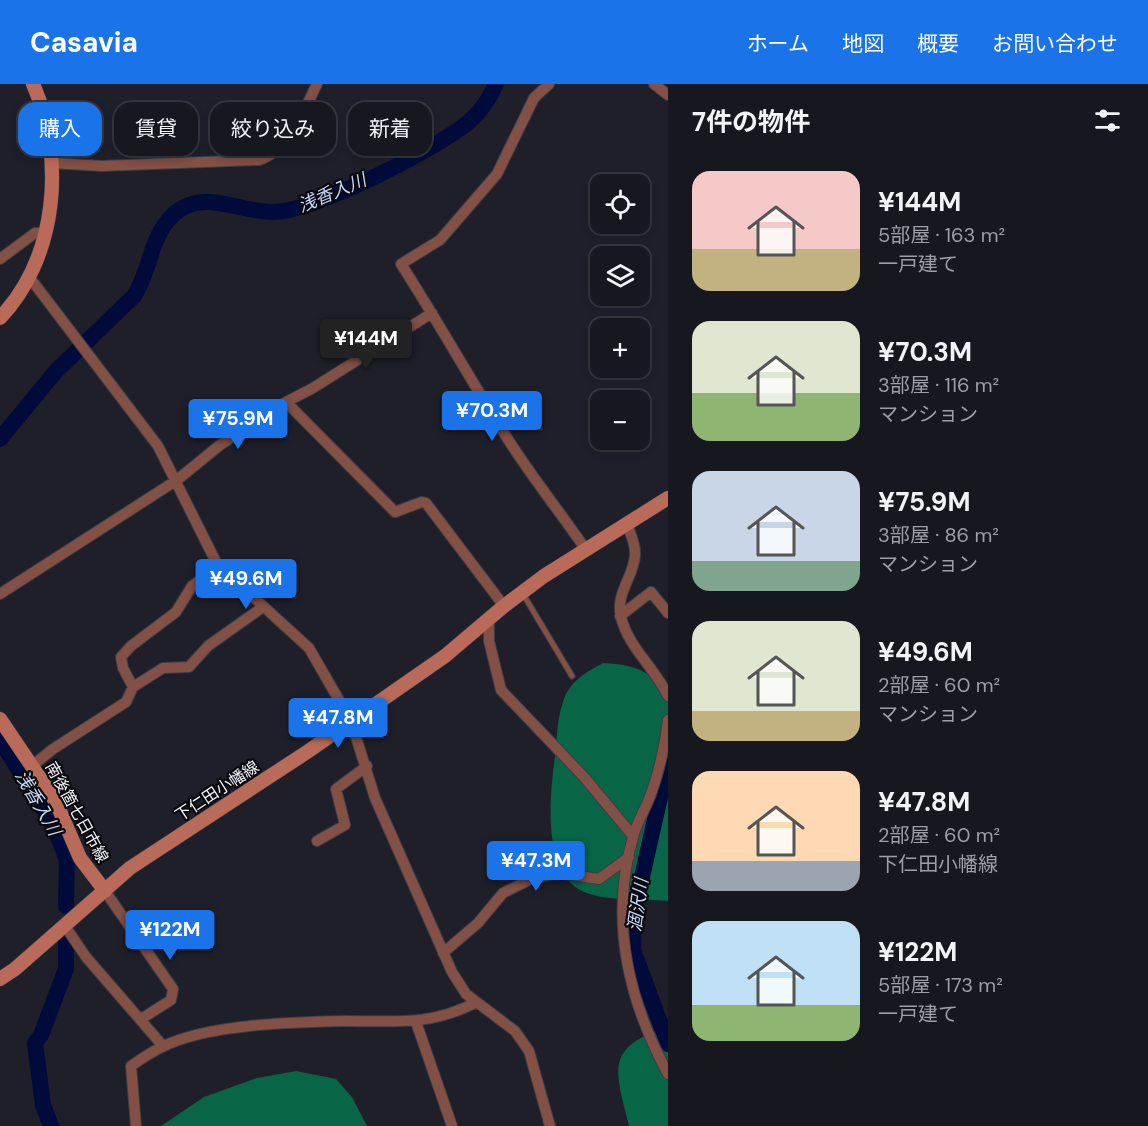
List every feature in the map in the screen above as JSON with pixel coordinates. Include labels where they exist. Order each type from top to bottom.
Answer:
[{"type":"main road","points":[[0,318],[15,303],[30,278],[38,262],[46,233],[51,163],[44,113],[33,84]]},
{"type":"main road","name":"下仁田小幡線","points":[[0,979],[15,969],[130,868],[445,656],[522,593],[586,550],[665,502]]},
{"type":"main road","name":"南後箇七日市線","points":[[0,719],[62,813],[80,858],[105,891]]},
{"type":"street","points":[[51,163],[102,166],[259,160],[272,156],[282,147],[317,84]]},
{"type":"street","points":[[549,84],[534,98],[497,174],[440,240],[401,264],[520,459],[586,550]]},
{"type":"street","points":[[654,84],[668,95]]},
{"type":"street","points":[[0,259],[35,233],[46,233]]},
{"type":"street","points":[[30,278],[158,446],[219,566],[309,648],[351,721],[388,832],[452,972],[475,1003],[515,1031],[530,1051],[550,1126]]},
{"type":"street","points":[[0,594],[177,480],[220,445],[286,402],[313,388],[432,313]]},
{"type":"street","points":[[286,402],[395,512],[422,502],[426,503],[504,606]]},
{"type":"street","points":[[627,524],[635,554],[632,570],[621,591],[620,616],[629,638],[660,678],[668,694]]},
{"type":"street","points":[[133,687],[123,668],[121,657],[131,646],[171,617],[192,586],[219,566]]},
{"type":"street","points":[[620,616],[651,592],[668,613]]},
{"type":"street","points":[[32,766],[53,749],[126,702],[133,687],[163,668],[189,667],[208,646],[264,607]]},
{"type":"street","points":[[489,619],[489,641],[501,690],[584,777],[633,836]]},
{"type":"street","points":[[668,720],[652,792],[633,836],[623,894],[621,931],[639,1014],[668,1074]]},
{"type":"street","points":[[317,841],[345,825],[336,789],[367,766]]},
{"type":"street","points":[[443,953],[478,923],[503,893],[531,879],[558,873],[599,879],[629,857]]},
{"type":"street","points":[[105,891],[173,989],[171,1000],[141,1019]]},
{"type":"street","points":[[65,926],[86,957],[163,1046]]},
{"type":"street","points":[[136,1126],[131,1066],[163,1046],[198,1036],[279,1023],[416,1022],[452,1015],[475,1003]]},
{"type":"street","points":[[416,1022],[452,1126]]},
{"type":"lane","points":[[522,593],[572,676]]},
{"type":"green space","points":[[603,663],[638,669],[668,689],[668,901],[619,899],[583,891],[574,886],[564,874],[552,841],[552,782],[560,711],[567,692],[575,682],[585,673]]},
{"type":"green space","points":[[668,1026],[668,1126],[629,1126],[620,1089],[619,1063],[624,1052],[633,1043]]},
{"type":"green space","points":[[296,1071],[336,1079],[352,1097],[367,1126],[161,1126],[204,1097],[257,1078]]},
{"type":"waterway","name":"浅香入川","points":[[0,439],[56,371],[134,296],[140,286],[159,234],[173,215],[185,207],[209,202],[274,212],[293,209],[346,190],[408,160],[458,130],[480,110],[496,84]]},
{"type":"waterway","name":"浅香入川","points":[[0,740],[53,824],[67,860],[66,906]]},
{"type":"waterway","name":"涸沢川","points":[[668,762],[634,912],[633,950],[668,1044]]},
{"type":"waterway","name":"浅香入川","points":[[51,1126],[43,1105],[35,1043],[41,1035],[66,969],[66,941]]}]
